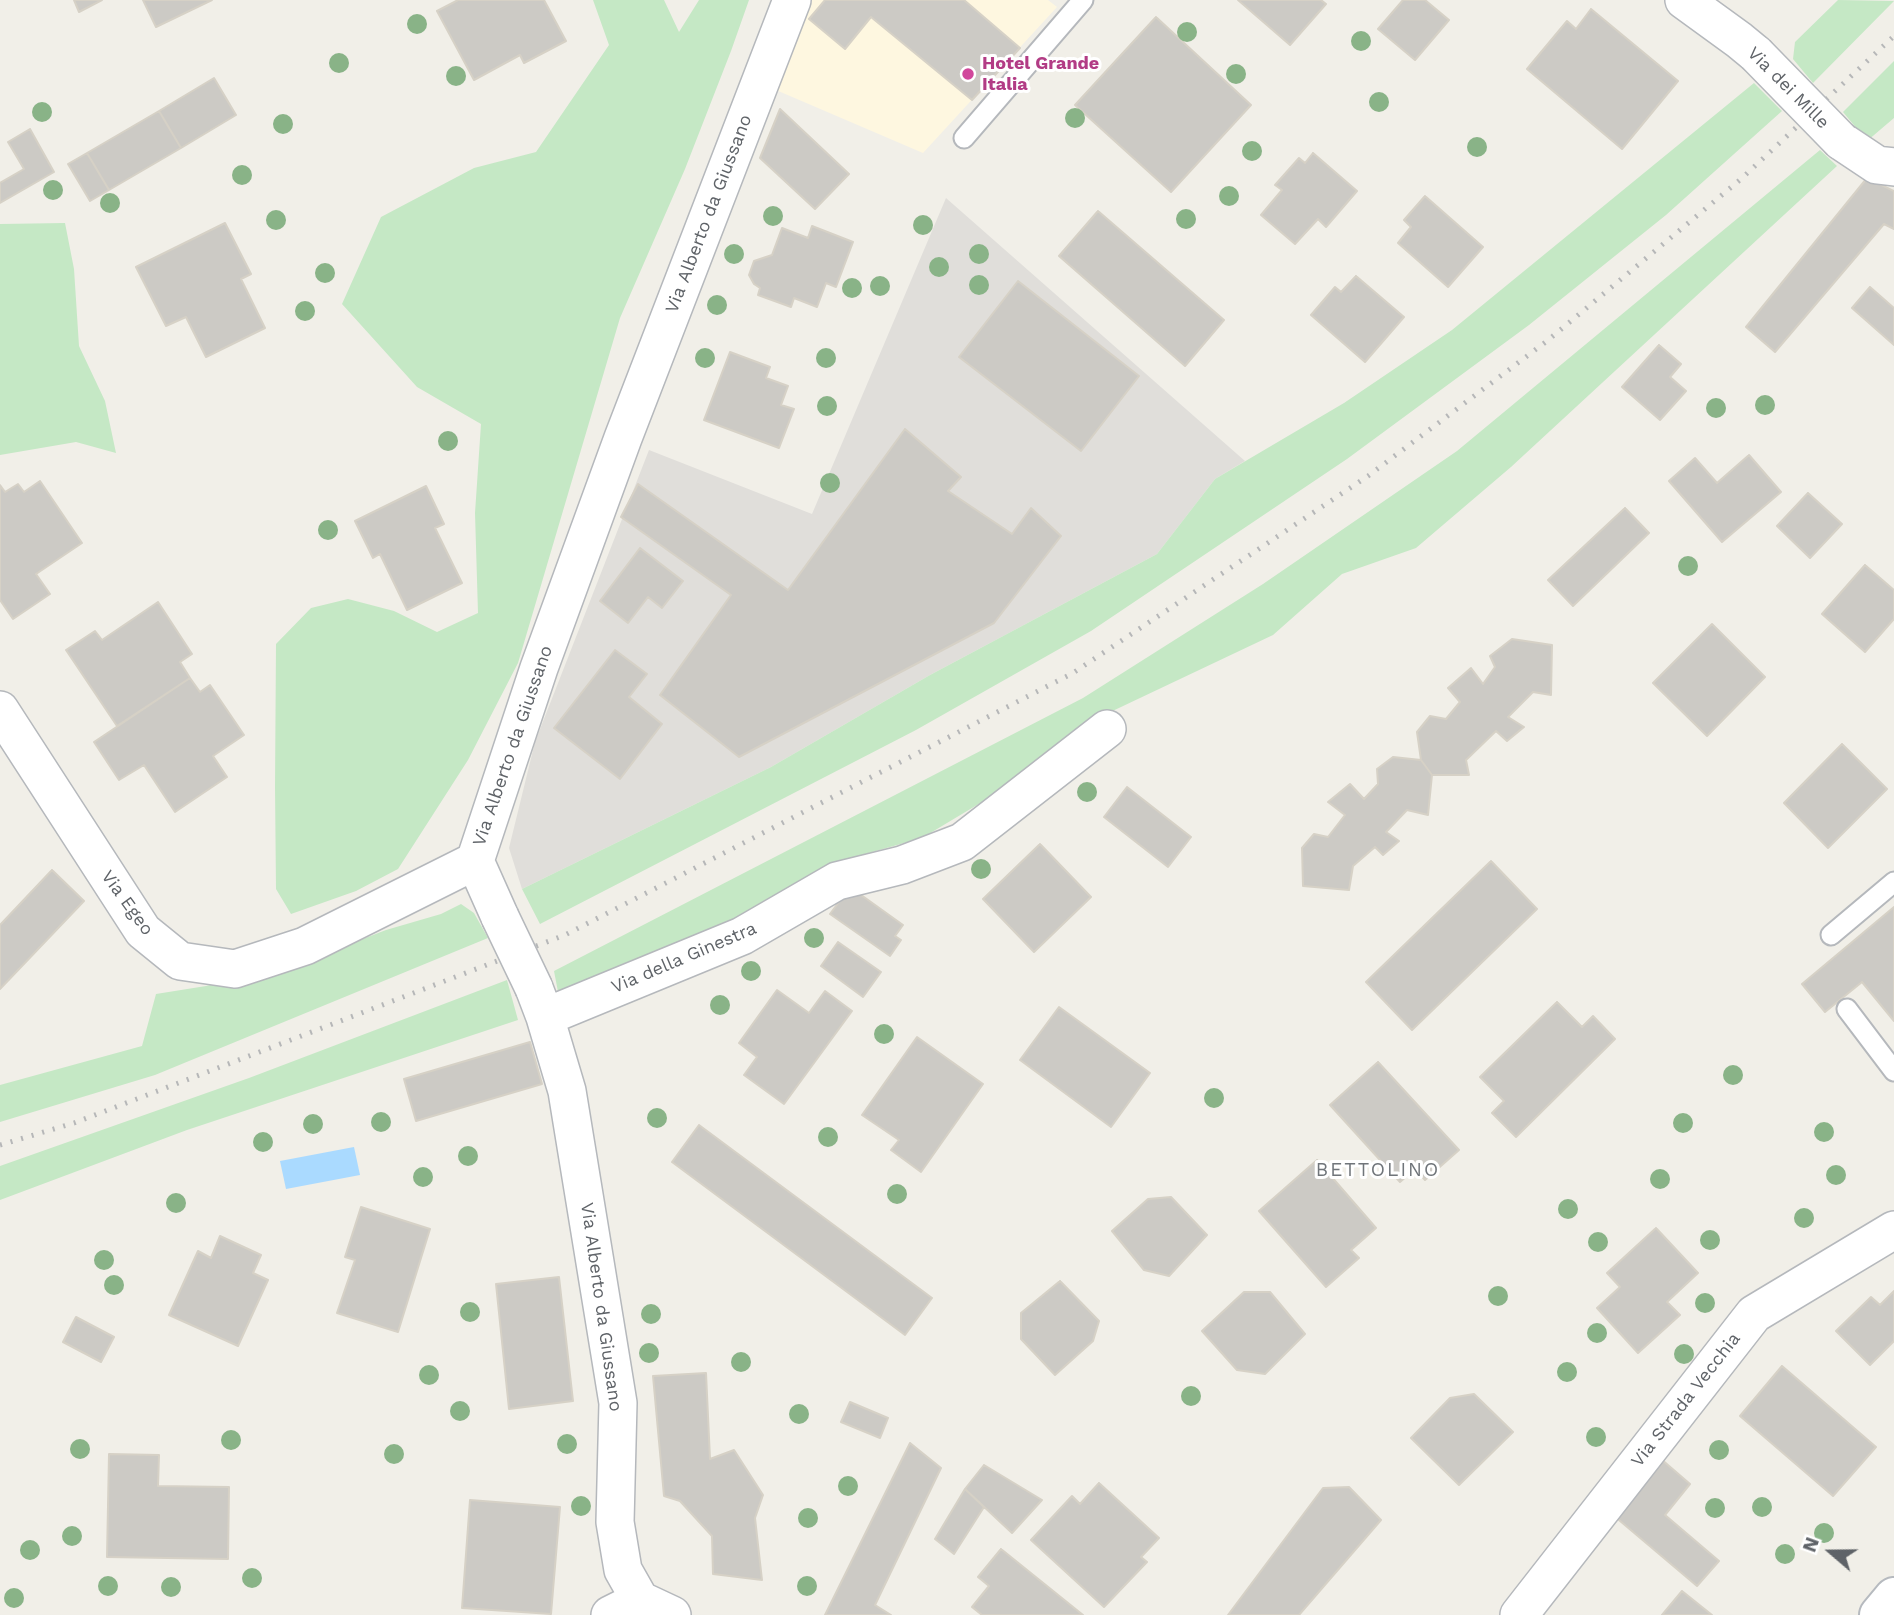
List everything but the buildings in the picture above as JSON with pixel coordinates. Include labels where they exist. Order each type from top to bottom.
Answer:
[{"type":"street","name":"Via Alberto da Giussano","points":[[640,1610],[623,1570],[615,1522],[618,1403],[567,1091],[540,1002],[475,861],[539,668],[618,451],[792,0]]},
{"type":"street","name":"Via dei Mille","points":[[1684,0],[1756,54],[1841,141],[1877,165],[1894,167]]},
{"type":"street","name":"Via Egeo","points":[[0,710],[143,931],[180,961],[235,969],[305,946],[475,861]]},
{"type":"street","name":"Via della Ginestra","points":[[540,1002],[742,936],[837,881],[902,865],[962,842],[1107,729]]},
{"type":"street","name":"Via Strada Vecchia","points":[[1519,1615],[1754,1314],[1894,1230]]},
{"type":"street","points":[[1879,1615],[1894,1597]]},
{"type":"lane","points":[[964,138],[1083,0]]},
{"type":"lane","points":[[1831,935],[1894,882]]},
{"type":"lane","points":[[1847,1009],[1894,1071]]},
{"type":"shaded area","points":[[808,0],[1048,0],[1057,7],[923,153],[776,90]]},
{"type":"shaded area","points":[[946,198],[1245,461],[1215,479],[1157,554],[930,675],[771,767],[522,889],[509,848],[535,742],[649,450],[812,514]]},
{"type":"green space","points":[[593,0],[664,0],[679,32],[699,0],[749,0],[685,169],[620,318],[518,663],[468,760],[398,869],[356,891],[291,914],[276,889],[276,644],[311,608],[348,599],[394,611],[437,632],[478,613],[475,513],[481,424],[417,387],[342,304],[381,217],[474,168],[536,152],[609,45]]},
{"type":"green space","points":[[1838,0],[1894,1],[1813,83],[1793,59],[1795,42]]},
{"type":"green space","points":[[1894,61],[1894,118],[1867,141],[1843,112]]},
{"type":"green space","points":[[1754,83],[1782,111],[1666,215],[1529,325],[1347,459],[1091,631],[916,730],[540,924],[522,889],[771,767],[930,675],[1157,554],[1215,479],[1344,403],[1452,330]]},
{"type":"green space","points":[[1820,150],[1837,166],[1511,467],[1416,548],[1342,574],[1273,635],[1102,716],[1012,784],[922,838],[833,863],[738,923],[559,997],[554,971],[1083,698],[1263,584],[1457,451]]},
{"type":"green space","points":[[65,223],[74,269],[79,346],[105,401],[116,453],[76,442],[0,455],[0,224]]},
{"type":"green space","points":[[461,904],[474,913],[488,938],[155,1075],[0,1122],[0,1085],[142,1046],[156,994],[206,986],[293,966],[386,930],[441,914]]},
{"type":"green space","points":[[507,980],[518,1020],[187,1130],[0,1200],[0,1166],[249,1078]]},
{"type":"water","points":[[354,1147],[360,1175],[286,1189],[280,1161]]},
{"type":"railway","points":[[0,1145],[74,1123],[565,935],[1073,673],[1368,476],[1547,341],[1741,179],[1894,36]]},
{"type":"place","name":"Hotel Grande Italia","points":[[968,74]]},
{"type":"district","name":"BETTOLINO","points":[[1378,1170]]}]
